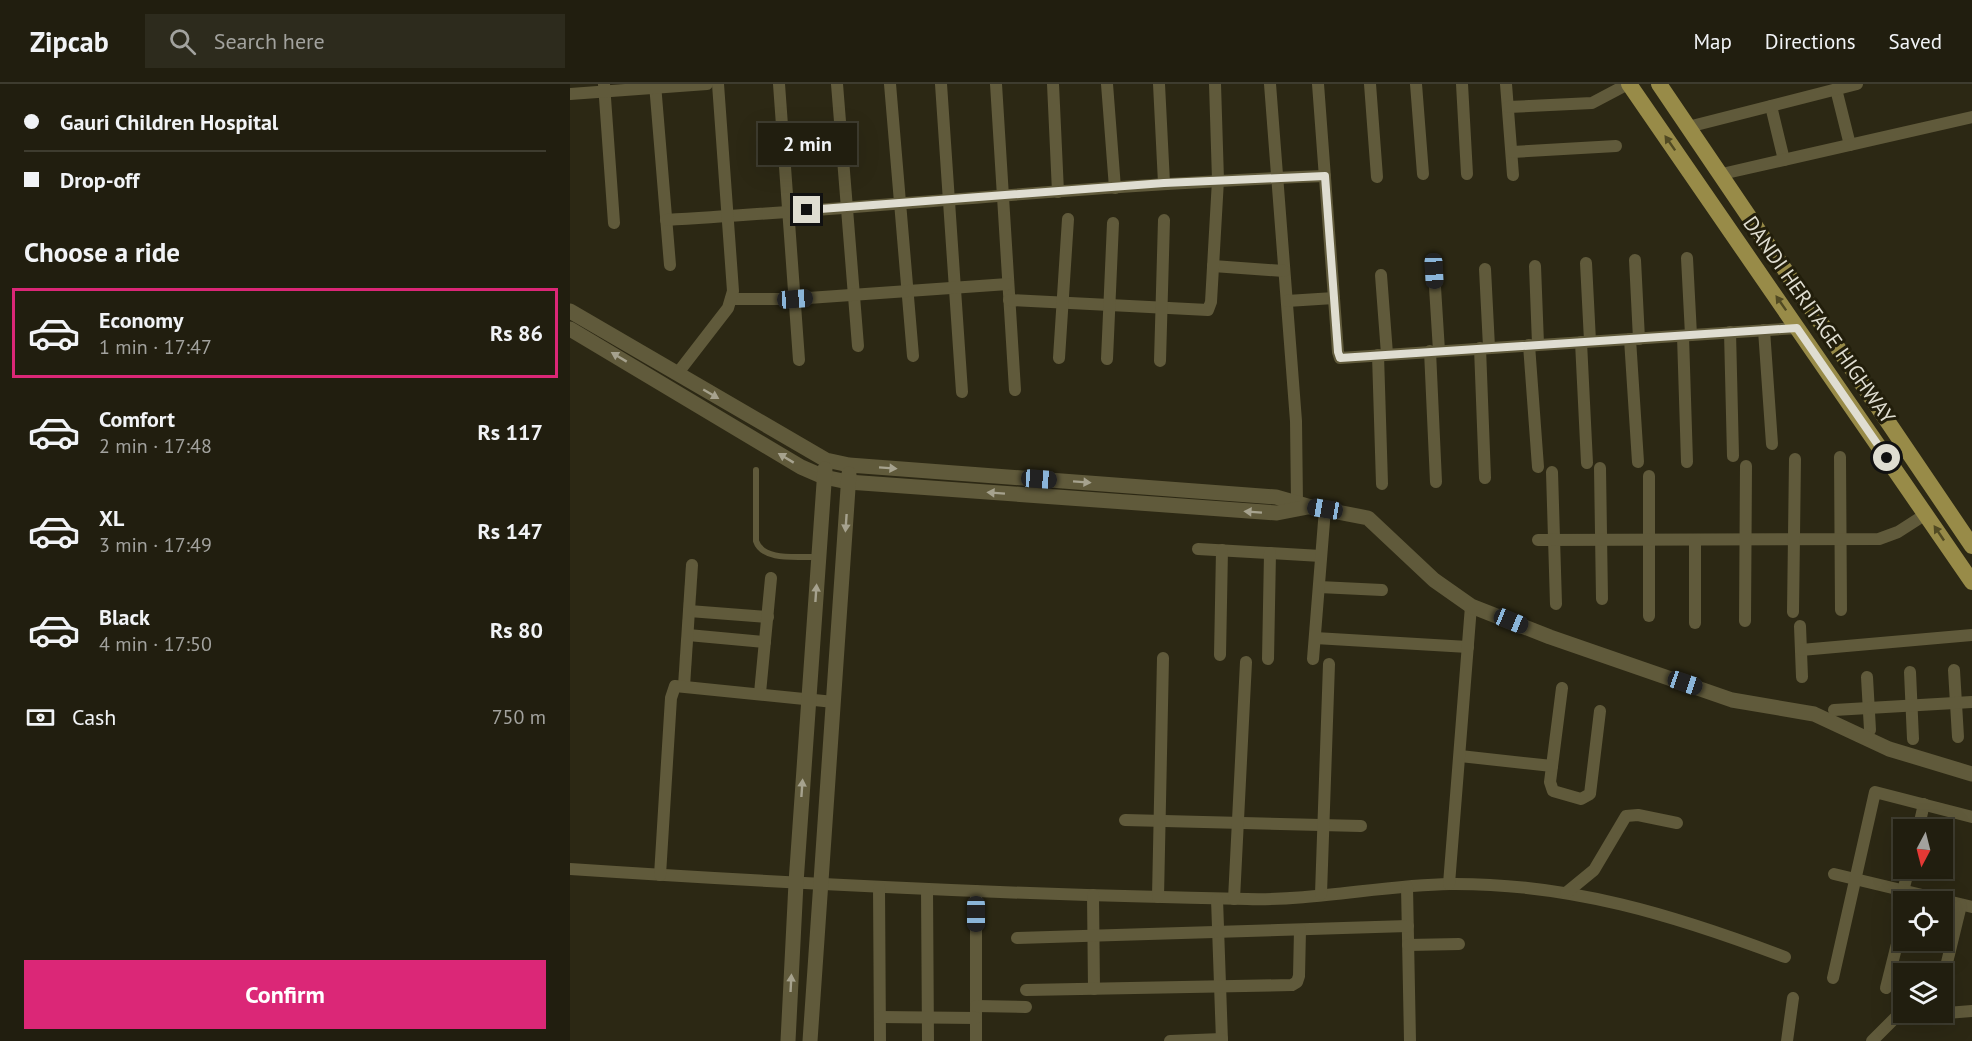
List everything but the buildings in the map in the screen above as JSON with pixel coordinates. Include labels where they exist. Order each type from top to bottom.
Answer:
[{"type":"main road","name":"DANDI HERITAGE HIGHWAY","points":[[1628,84],[1972,582]]},
{"type":"main road","name":"DANDI HERITAGE HIGHWAY","points":[[1659,84],[1972,546]]},
{"type":"street","points":[[570,94],[604,88],[707,84]]},
{"type":"street","points":[[677,374],[731,299],[718,84]]},
{"type":"street","points":[[779,84],[799,360]]},
{"type":"street","points":[[837,84],[858,346]]},
{"type":"street","points":[[890,84],[912,356]]},
{"type":"street","points":[[941,84],[962,392]]},
{"type":"street","points":[[996,84],[1015,390]]},
{"type":"street","points":[[1053,84],[1058,192]]},
{"type":"street","points":[[1107,84],[1116,188]]},
{"type":"street","points":[[1159,84],[1164,183]]},
{"type":"street","points":[[1009,300],[1208,310],[1211,302],[1218,180],[1215,84]]},
{"type":"street","points":[[1270,84],[1298,443],[1317,507],[1321,556],[1313,659]]},
{"type":"street","points":[[1318,84],[1338,356],[1344,358],[1797,328]]},
{"type":"street","points":[[1370,84],[1377,177]]},
{"type":"street","points":[[1416,84],[1423,174]]},
{"type":"street","points":[[1462,84],[1467,174]]},
{"type":"street","points":[[1506,84],[1513,175]]},
{"type":"street","points":[[1508,107],[1592,103],[1628,84]]},
{"type":"street","points":[[1688,127],[1857,84]]},
{"type":"street","points":[[655,86],[670,265]]},
{"type":"street","points":[[604,88],[614,223]]},
{"type":"street","points":[[1836,89],[1850,145]]},
{"type":"street","points":[[1771,106],[1784,160]]},
{"type":"street","points":[[1722,174],[1972,117]]},
{"type":"street","points":[[1512,152],[1616,146]]},
{"type":"street","points":[[666,220],[898,203],[1003,198],[1164,183],[1325,176]]},
{"type":"street","points":[[1059,358],[1068,219]]},
{"type":"street","points":[[1160,361],[1164,220]]},
{"type":"street","points":[[1107,359],[1113,223]]},
{"type":"street","points":[[1687,258],[1687,462]]},
{"type":"street","points":[[1635,260],[1634,339],[1638,462]]},
{"type":"street","points":[[1586,263],[1587,463]]},
{"type":"street","points":[[1213,266],[1284,271]]},
{"type":"street","points":[[1535,266],[1534,345],[1538,467]]},
{"type":"street","points":[[1485,269],[1485,478]]},
{"type":"street","points":[[1434,271],[1436,483]]},
{"type":"street","points":[[1381,275],[1382,484]]},
{"type":"street","points":[[731,299],[795,299],[1008,284]]},
{"type":"street","points":[[1287,301],[1334,298]]},
{"type":"street","points":[[570,311],[826,460],[849,465],[1276,497],[1361,515],[1376,522],[1471,614],[1550,637],[1732,700],[1814,714],[1889,748],[1972,774]]},
{"type":"street","points":[[570,328],[801,467],[824,477],[848,482],[1277,513],[1317,507]]},
{"type":"street","points":[[1764,330],[1772,444]]},
{"type":"street","points":[[1730,332],[1733,456]]},
{"type":"street","points":[[1840,457],[1841,610]]},
{"type":"street","points":[[1793,612],[1795,459]]},
{"type":"street","points":[[788,1041],[808,698],[826,460]]},
{"type":"street","points":[[810,1041],[849,465]]},
{"type":"street","points":[[1745,621],[1746,466]]},
{"type":"street","points":[[1600,468],[1602,599]]},
{"type":"street","points":[[1552,472],[1556,604]]},
{"type":"street","points":[[1649,476],[1649,616]]},
{"type":"street","points":[[1538,540],[1887,538],[1926,514]]},
{"type":"street","points":[[1695,540],[1695,623]]},
{"type":"street","points":[[1198,549],[1321,556]]},
{"type":"street","points":[[1220,655],[1222,550]]},
{"type":"street","points":[[1268,659],[1270,553]]},
{"type":"street","points":[[684,686],[693,565]]},
{"type":"street","points":[[760,693],[771,578]]},
{"type":"street","points":[[1319,587],[1382,590]]},
{"type":"street","points":[[689,611],[768,616]]},
{"type":"street","points":[[1449,884],[1471,614]]},
{"type":"street","points":[[1800,626],[1802,676]]},
{"type":"street","points":[[688,635],[765,642]]},
{"type":"street","points":[[1801,650],[1972,635]]},
{"type":"street","points":[[1315,638],[1468,645]]},
{"type":"street","points":[[1158,897],[1163,658]]},
{"type":"street","points":[[1234,899],[1246,662]]},
{"type":"street","points":[[1321,894],[1329,664]]},
{"type":"street","points":[[1954,670],[1958,736]]},
{"type":"street","points":[[1910,672],[1913,739]]},
{"type":"street","points":[[1867,677],[1870,730]]},
{"type":"street","points":[[660,875],[671,698],[675,686],[834,702]]},
{"type":"street","points":[[1562,688],[1552,766],[1553,791],[1581,799],[1588,796],[1600,711]]},
{"type":"street","points":[[1834,710],[1911,708],[1972,702]]},
{"type":"street","points":[[1460,756],[1552,766]]},
{"type":"street","points":[[1833,978],[1875,792],[1972,817]]},
{"type":"street","points":[[1921,819],[1924,804]]},
{"type":"street","points":[[1566,893],[1594,870],[1626,816],[1638,815],[1677,823]]},
{"type":"street","points":[[1125,820],[1361,826]]},
{"type":"street","points":[[570,869],[821,885],[1234,899],[1449,884],[1546,889],[1652,910],[1785,957]]},
{"type":"street","points":[[1834,874],[1894,891]]},
{"type":"street","points":[[879,887],[880,1041]]},
{"type":"street","points":[[1407,887],[1410,1041]]},
{"type":"street","points":[[927,889],[928,1041]]},
{"type":"street","points":[[976,891],[976,1041]]},
{"type":"street","points":[[1093,895],[1094,989]]},
{"type":"street","points":[[1170,1041],[1222,1040],[1216,898]]},
{"type":"street","points":[[1948,963],[1966,906]]},
{"type":"street","points":[[1017,938],[1408,926]]},
{"type":"street","points":[[1026,990],[1298,982],[1300,930]]},
{"type":"street","points":[[1408,945],[1459,944]]},
{"type":"street","points":[[1886,988],[1895,951]]},
{"type":"street","points":[[1787,1041],[1793,998]]},
{"type":"street","points":[[880,1017],[928,1018],[1026,1007]]},
{"type":"street","points":[[1872,1041],[1896,1017],[1972,1011]]},
{"type":"lane","points":[[756,470],[756,541],[758,548],[768,554],[818,557]]},
{"type":"route","points":[[807,210],[985,199],[1164,183],[1325,176],[1338,356],[1340,358],[1797,328],[1887,458]]}]
